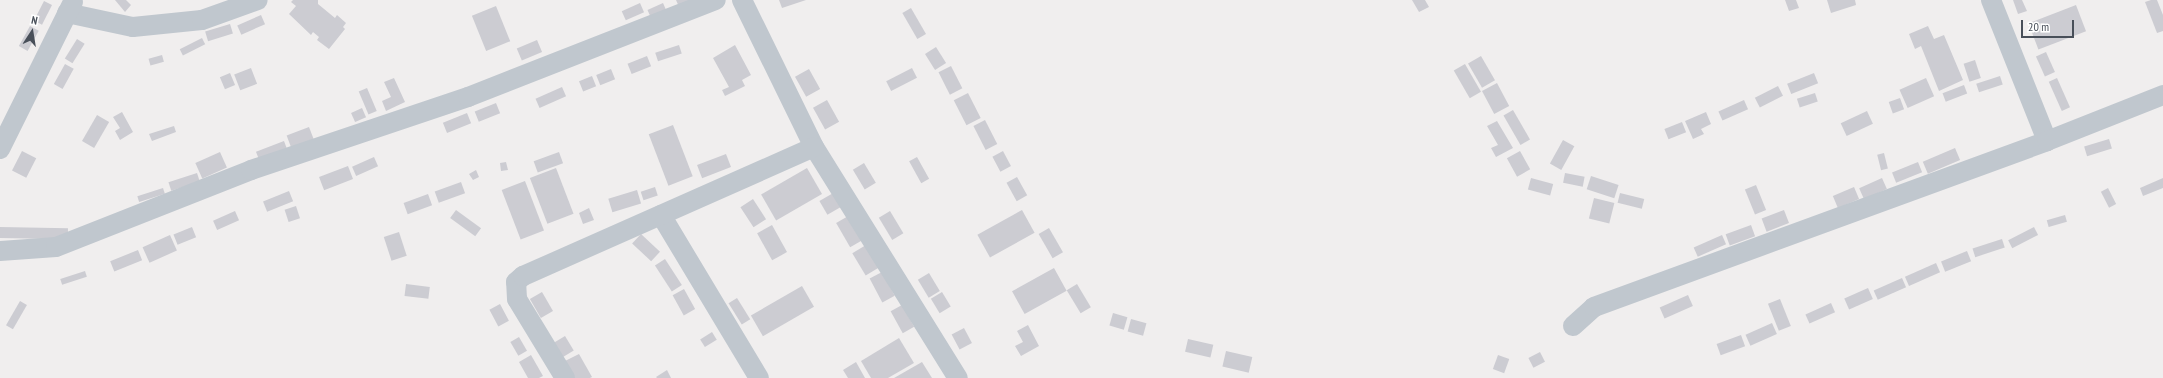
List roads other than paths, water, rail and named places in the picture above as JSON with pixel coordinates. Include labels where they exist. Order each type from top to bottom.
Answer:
[{"type":"street","points":[[0,149],[70,6],[133,27],[202,20],[258,0]]},
{"type":"street","points":[[0,251],[56,247],[251,170],[468,96],[716,0]]},
{"type":"street","points":[[742,0],[814,147],[958,378]]},
{"type":"street","points":[[1991,0],[2047,141]]},
{"type":"street","points":[[1573,326],[1594,307],[2047,141],[2163,95]]},
{"type":"street","points":[[564,378],[517,299],[516,282],[523,276],[814,147]]},
{"type":"street","points":[[661,215],[759,378]]}]
